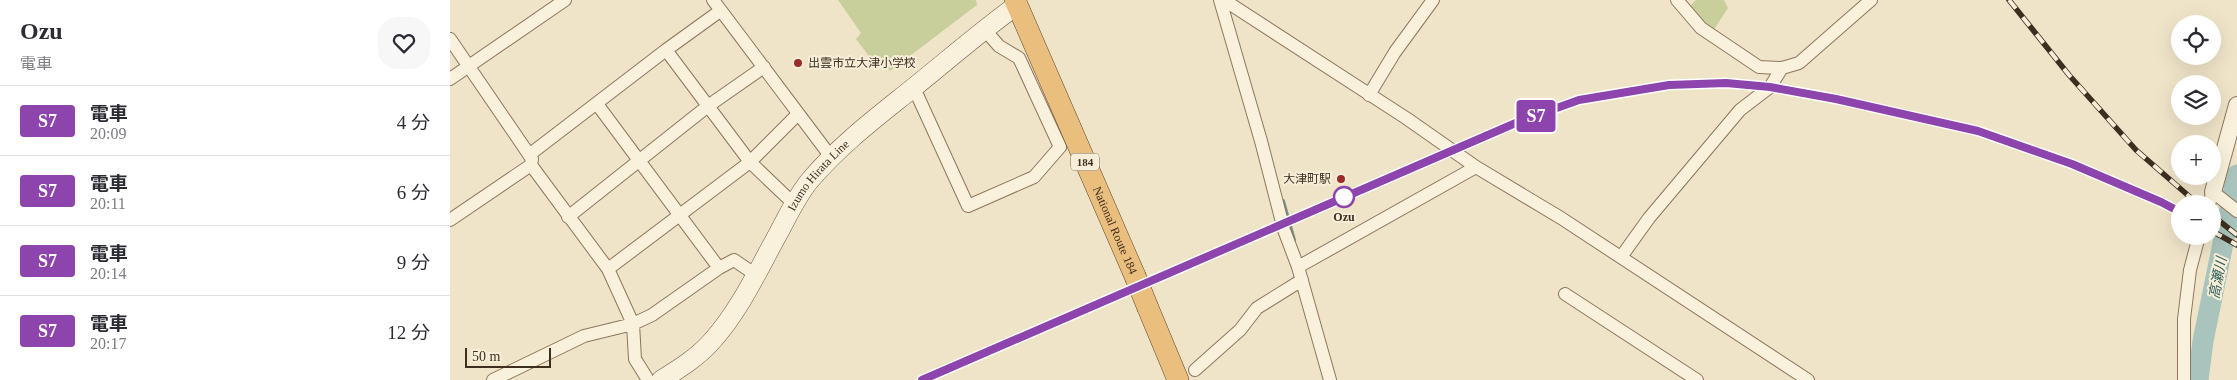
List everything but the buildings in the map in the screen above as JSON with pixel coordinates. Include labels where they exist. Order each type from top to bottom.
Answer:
[{"type":"highway","name":"National Route 184","points":[[1018,2],[1148,308],[1187,375]]},
{"type":"main road","name":"Izumo Hirata Line","points":[[661,380],[694,358],[712,341],[728,320],[756,275],[794,204],[810,181],[831,158],[862,128],[914,88],[1018,2]]},
{"type":"street","points":[[450,79],[565,0]]},
{"type":"street","points":[[1220,0],[1261,141],[1284,230],[1302,280],[1330,380]]},
{"type":"street","points":[[1224,0],[1476,167],[1621,257],[1808,380]]},
{"type":"street","points":[[1369,95],[1395,52],[1433,0]]},
{"type":"street","points":[[1676,0],[1701,28],[1759,67],[1782,68],[1799,63],[1871,0]]},
{"type":"street","points":[[450,220],[530,160],[666,50],[717,5],[831,158]]},
{"type":"street","points":[[914,88],[968,206],[1034,177],[1060,147],[1019,58],[999,46],[984,29]]},
{"type":"street","points":[[450,39],[568,217],[608,269],[633,324],[635,359],[648,380]]},
{"type":"street","points":[[666,50],[750,162],[794,204]]},
{"type":"street","points":[[568,217],[708,106],[764,67]]},
{"type":"street","points":[[1621,257],[1649,218],[1740,110],[1770,87],[1782,68]]},
{"type":"street","points":[[597,104],[678,216],[719,268]]},
{"type":"street","points":[[2212,195],[2237,105]]},
{"type":"street","points":[[608,269],[750,162],[798,114]]},
{"type":"street","points":[[1298,267],[1476,167]]},
{"type":"street","points":[[2221,203],[2237,211]]},
{"type":"street","points":[[2184,380],[2184,319],[2190,270],[2197,245]]},
{"type":"street","points":[[494,380],[584,336],[633,324],[652,315],[719,268],[734,260],[756,275]]},
{"type":"street","points":[[1187,375],[1240,330],[1257,308],[1302,280]]},
{"type":"street","points":[[1564,294],[1698,380]]},
{"type":"green space","points":[[838,0],[976,0],[977,5],[890,71],[881,58],[875,64],[856,39],[861,33]]},
{"type":"green space","points":[[1696,0],[1724,0],[1728,8],[1713,31],[1689,7]]},
{"type":"waterway","name":"高瀬川","points":[[2198,380],[2203,341],[2237,175]]},
{"type":"waterway","points":[[1283,201],[1294,240]]},
{"type":"railway","points":[[2009,0],[2069,75],[2136,150],[2188,195]]},
{"type":"railway","points":[[922,380],[1518,122],[1579,100],[1669,85],[1726,83],[1770,87],[1836,99],[1978,131],[2072,164],[2171,207]]},
{"type":"railway","points":[[2221,222],[2237,235]]},
{"type":"railway","points":[[2221,236],[2237,245]]},
{"type":"train","name":"S7","points":[[922,380],[1518,122],[1579,100],[1669,85],[1726,83],[1770,87],[1836,99],[1978,131],[2072,164],[2171,207]]},
{"type":"place","name":"出雲市立大津小学校","points":[[798,63]]},
{"type":"place","name":"大津町駅","points":[[1341,179]]},
{"type":"place","name":"Ozu","points":[[1344,197]]}]
